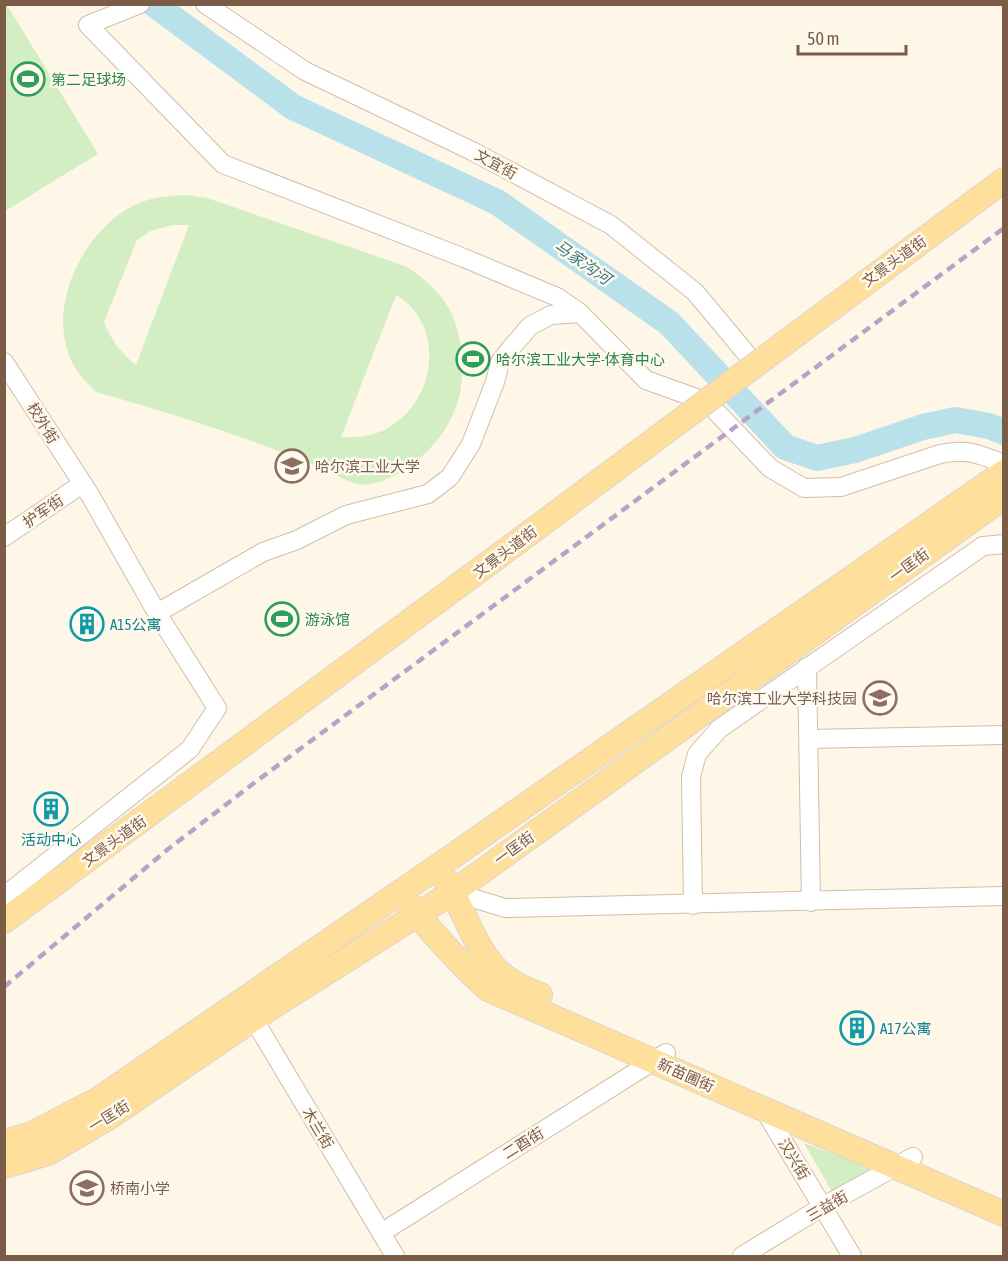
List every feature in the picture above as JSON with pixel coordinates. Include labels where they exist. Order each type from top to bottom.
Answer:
[{"type":"main road","name":"文景头道街","points":[[4,921],[1004,180]]},
{"type":"main road","name":"一匡街","points":[[4,1166],[48,1152],[111,1116],[400,893],[1004,472]]},
{"type":"main road","name":"一匡街","points":[[4,1142],[32,1134],[99,1099],[248,1009],[417,915],[453,892],[1004,497]]},
{"type":"main road","name":"新苗圃街","points":[[437,867],[453,892],[483,951],[498,971],[513,983],[660,1057]]},
{"type":"main road","name":"新苗圃街","points":[[400,893],[457,961],[488,989],[660,1057],[905,1162],[1004,1198]]},
{"type":"main road","name":"新苗圃街","points":[[905,1162],[1004,1214]]},
{"type":"street","points":[[140,4],[93,23],[223,164],[464,258],[557,297],[580,313],[646,380],[707,402],[770,468],[804,488],[841,487],[954,451],[980,454],[1004,464]]},
{"type":"street","name":"文宜街","points":[[205,4],[305,71],[472,151],[611,225],[695,292],[755,364]]},
{"type":"street","points":[[157,613],[263,552],[297,540],[346,515],[428,494],[450,477],[471,444],[495,382],[500,362],[510,348],[530,327],[551,315],[580,313]]},
{"type":"street","name":"校外街","points":[[4,362],[90,495],[157,613],[217,708],[190,749],[4,896]]},
{"type":"street","name":"护军街","points":[[4,537],[82,484]]},
{"type":"street","points":[[693,905],[691,777],[698,754],[719,729],[983,546],[1004,544]]},
{"type":"street","points":[[807,667],[811,902]]},
{"type":"street","points":[[809,739],[1004,735]]},
{"type":"street","points":[[453,892],[505,908],[1004,896]]},
{"type":"street","name":"木兰街","points":[[248,1009],[395,1257]]},
{"type":"street","name":"二酉街","points":[[381,1233],[660,1057]]},
{"type":"street","name":"汉兴街","points":[[759,1101],[852,1257]]},
{"type":"street","name":"三益街","points":[[742,1257],[822,1207],[905,1162]]},
{"type":"green space","name":"第二足球场","points":[[4,5],[7,5],[98,154],[5,211]]},
{"type":"green space","points":[[186,195],[207,198],[405,266],[420,276],[442,298],[450,310],[459,337],[461,387],[458,402],[445,429],[436,442],[414,463],[392,477],[375,483],[358,484],[227,432],[96,392],[88,384],[71,360],[64,334],[64,312],[68,290],[76,268],[102,230],[119,215],[143,202],[161,197]],"holes":[[[172,225],[189,225],[136,365],[117,346],[104,322],[137,240],[150,231]],[[396,295],[412,308],[423,325],[428,344],[429,364],[425,383],[416,401],[403,417],[386,429],[364,436],[341,437]]]},
{"type":"green space","points":[[804,1143],[878,1171],[834,1195]]},
{"type":"waterway","name":"马家沟河","points":[[154,4],[293,107],[497,202],[669,323],[785,447],[817,458],[855,450],[923,427],[955,420],[989,426],[1004,432]]},
{"type":"railway","points":[[4,987],[167,850],[254,783],[1004,228]]},
{"type":"place","name":"第二足球场","points":[[28,79]]},
{"type":"place","name":"哈尔滨工业大学-体育中心","points":[[473,359]]},
{"type":"place","name":"哈尔滨工业大学","points":[[292,466]]},
{"type":"place","name":"游泳馆","points":[[282,619]]},
{"type":"place","name":"A15公寓","points":[[87,624]]},
{"type":"place","name":"哈尔滨工业大学科技园","points":[[880,698]]},
{"type":"place","name":"活动中心","points":[[51,809]]},
{"type":"place","name":"A17公寓","points":[[857,1028]]},
{"type":"place","name":"桥南小学","points":[[87,1188]]}]
